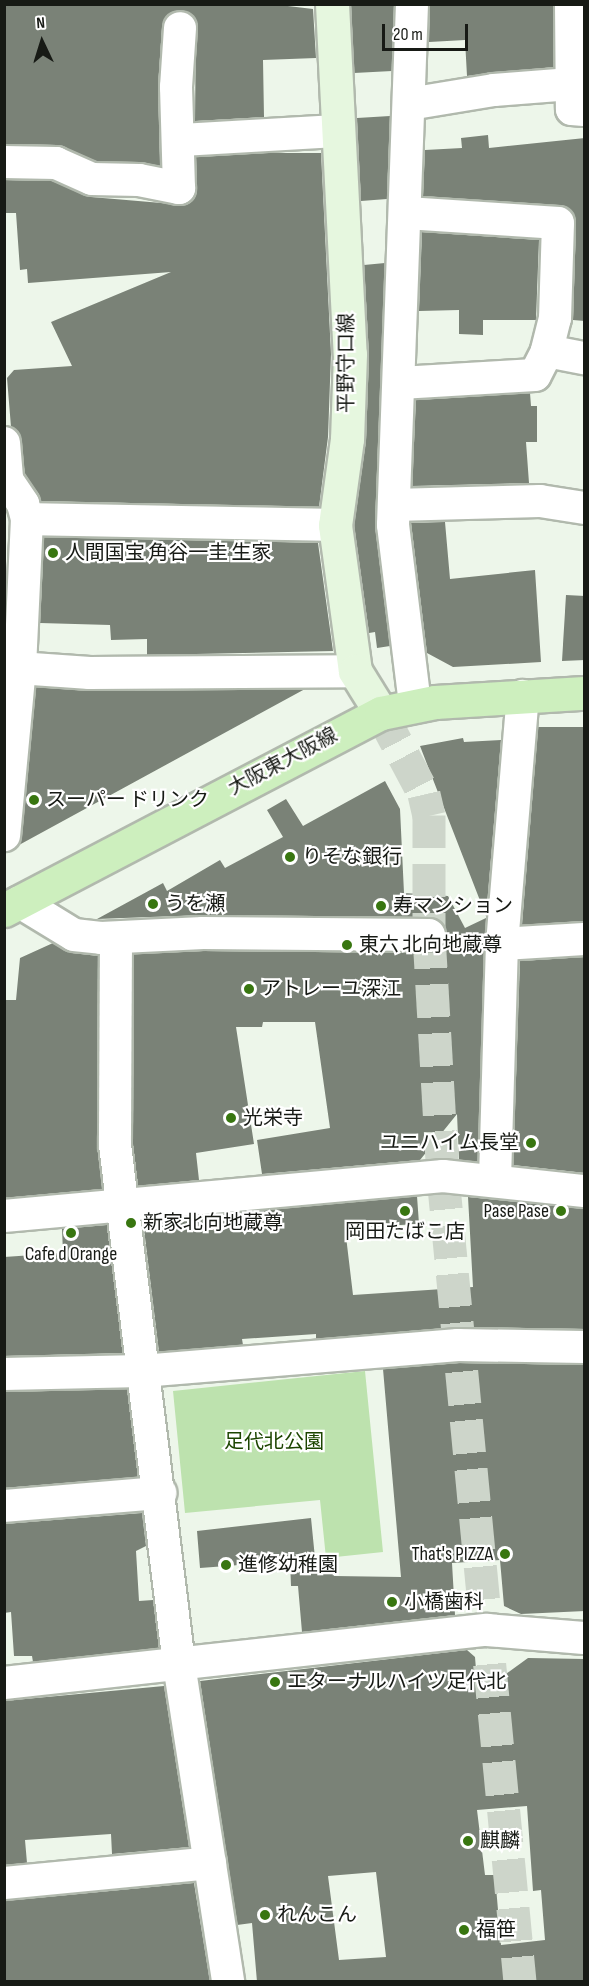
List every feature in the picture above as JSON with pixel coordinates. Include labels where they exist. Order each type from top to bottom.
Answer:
[{"type":"main road","name":"平野守口線","points":[[332,4],[350,354],[346,439],[335,525],[355,671],[381,713]]},
{"type":"main road","name":"大阪東大阪線","points":[[12,906],[381,713],[415,705],[585,693]]},
{"type":"street","points":[[412,4],[400,384],[393,525],[415,705]]},
{"type":"street","points":[[409,104],[494,90],[578,97],[571,4]]},
{"type":"street","points":[[4,162],[56,163],[92,179],[139,180],[178,188],[180,140],[176,87],[180,28]]},
{"type":"street","points":[[180,140],[338,131]]},
{"type":"street","points":[[400,384],[535,375],[547,351],[555,318],[558,223],[406,213]]},
{"type":"street","points":[[547,351],[585,358]]},
{"type":"street","points":[[4,443],[7,480],[23,504],[27,519],[12,667],[4,835]]},
{"type":"street","points":[[394,505],[540,501],[585,508]]},
{"type":"street","points":[[27,519],[335,525]]},
{"type":"street","points":[[12,667],[90,673],[355,671]]},
{"type":"street","points":[[495,1179],[501,944],[522,696]]},
{"type":"street","points":[[12,906],[74,935],[116,938],[203,933],[429,935]]},
{"type":"street","points":[[116,938],[112,1117],[142,1371],[160,1493],[179,1664],[228,1982]]},
{"type":"street","points":[[501,944],[585,939]]},
{"type":"street","points":[[4,1216],[123,1208],[264,1190],[443,1176],[495,1179],[585,1191]]},
{"type":"street","points":[[4,1374],[142,1371],[459,1345],[585,1347]]},
{"type":"street","points":[[4,1506],[160,1493]]},
{"type":"street","points":[[4,1683],[487,1630],[585,1638]]},
{"type":"street","points":[[4,1883],[210,1863]]},
{"type":"green space","name":"足代北公園","points":[[365,1371],[383,1552],[326,1558],[320,1500],[185,1513],[173,1391]]},
{"type":"building","points":[[4,4],[271,4],[313,9],[316,58],[263,60],[264,117],[195,121],[196,21],[190,13],[173,12],[162,27],[158,87],[160,166],[96,161],[57,145],[4,144]]},
{"type":"building","points":[[351,4],[394,4],[392,71],[354,73]]},
{"type":"building","points":[[430,4],[553,4],[554,67],[467,76],[465,40],[429,42]]},
{"type":"building","points":[[390,116],[387,199],[361,201],[357,118]]},
{"type":"building","points":[[488,135],[489,148],[585,138],[585,321],[573,320],[576,224],[568,208],[423,196],[425,150],[462,148],[461,138]]},
{"type":"building","points":[[321,153],[331,354],[328,437],[319,507],[41,501],[25,474],[19,433],[11,427],[7,378],[14,370],[72,366],[51,322],[171,272],[28,283],[27,269],[20,270],[16,213],[5,213],[4,180],[52,181],[91,197],[185,205],[194,198],[197,188],[196,157]]},
{"type":"building","points":[[422,232],[539,240],[536,320],[483,320],[483,335],[459,334],[459,310],[419,311]]},
{"type":"building","points":[[385,263],[375,525],[390,646],[377,648],[375,632],[369,633],[354,525],[366,440],[369,355],[364,265]]},
{"type":"building","points":[[530,393],[531,406],[537,406],[537,442],[526,442],[529,483],[412,486],[416,400]]},
{"type":"building","points":[[445,522],[450,579],[535,570],[541,662],[453,667],[427,653],[411,523]]},
{"type":"building","points":[[44,537],[318,543],[333,651],[147,655],[147,639],[111,640],[110,625],[40,623]]},
{"type":"building","points":[[566,595],[585,596],[585,660],[562,661]]},
{"type":"building","points":[[36,687],[90,691],[305,689],[19,845]]},
{"type":"building","points":[[538,727],[585,727],[585,921],[522,925]]},
{"type":"building","points":[[463,738],[464,742],[501,740],[486,916],[420,746]]},
{"type":"building","points":[[385,781],[400,809],[404,893],[448,896],[465,928],[486,918],[478,1162],[459,1160],[457,1114],[420,1160],[262,1174],[257,1140],[330,1128],[315,1022],[263,1022],[262,1027],[236,1027],[254,1144],[196,1153],[199,1180],[138,1186],[133,1144],[134,954],[203,951],[429,953],[444,945],[447,935],[439,920],[429,917],[203,915],[97,919],[163,883],[167,891],[220,860],[225,868],[283,837],[267,810],[286,799],[303,826]]},
{"type":"building","points":[[53,943],[72,953],[98,956],[97,1145],[102,1189],[4,1198],[4,1000],[16,1000],[20,958]]},
{"type":"building","points":[[585,957],[585,1173],[513,1165],[520,961]]},
{"type":"building","points":[[417,1196],[419,1224],[345,1228],[353,1295],[473,1287],[468,1197],[585,1209],[585,1329],[457,1327],[316,1339],[316,1334],[242,1339],[243,1345],[159,1352],[143,1221]]},
{"type":"building","points":[[107,1225],[123,1353],[4,1356],[4,1257],[63,1253],[62,1229]]},
{"type":"building","points":[[459,1363],[585,1365],[585,1611],[521,1614],[504,1606],[500,1560],[452,1563],[455,1615],[302,1632],[298,1586],[291,1586],[290,1561],[200,1568],[197,1531],[311,1518],[315,1558],[333,1557],[334,1576],[401,1577],[383,1369]]},
{"type":"building","points":[[127,1389],[138,1477],[4,1488],[4,1392]]},
{"type":"building","points":[[142,1513],[146,1546],[136,1551],[139,1601],[153,1600],[159,1648],[33,1662],[32,1656],[14,1656],[11,1612],[4,1613],[4,1524]]},
{"type":"building","points":[[467,1650],[475,1657],[478,1694],[528,1658],[585,1659],[585,1982],[257,1982],[252,1923],[237,1925],[200,1681]],"holes":[[[527,1806],[533,1891],[541,1890],[545,1940],[501,1945],[495,1875],[485,1875],[477,1810]],[[376,1872],[386,1957],[339,1960],[328,1876]]]},
{"type":"building","points":[[164,1686],[189,1847],[112,1854],[111,1834],[25,1840],[27,1863],[4,1865],[4,1701]]},
{"type":"building","points":[[194,1883],[210,1982],[4,1982],[4,1901]]},
{"type":"tunnel","points":[[381,713],[424,794],[429,815],[429,935],[443,1176],[520,1982]]},
{"type":"place","name":"人間国宝 角谷一圭 生家","points":[[53,553]]},
{"type":"place","name":"スーパー ドリンク","points":[[34,800]]},
{"type":"place","name":"りそな銀行","points":[[290,857]]},
{"type":"place","name":"うを瀬","points":[[153,904]]},
{"type":"place","name":"寿マンション","points":[[381,906]]},
{"type":"place","name":"東六 北向地蔵尊","points":[[347,945]]},
{"type":"place","name":"アトレーユ深江","points":[[249,989]]},
{"type":"place","name":"光栄寺","points":[[231,1118]]},
{"type":"place","name":"ユニハイム長堂","points":[[531,1143]]},
{"type":"place","name":"岡田たばこ店","points":[[405,1211]]},
{"type":"place","name":"Pase Pase","points":[[561,1211]]},
{"type":"place","name":"新家北向地蔵尊","points":[[131,1223]]},
{"type":"place","name":"Cafe d Orange","points":[[71,1233]]},
{"type":"place","name":"That's PIZZA","points":[[505,1554]]},
{"type":"place","name":"進修幼稚園","points":[[226,1565]]},
{"type":"place","name":"小橋歯科","points":[[392,1602]]},
{"type":"place","name":"エターナルハイツ足代北","points":[[275,1682]]},
{"type":"place","name":"麒麟","points":[[468,1841]]},
{"type":"place","name":"れんこん","points":[[265,1915]]},
{"type":"place","name":"福笹","points":[[464,1930]]}]
